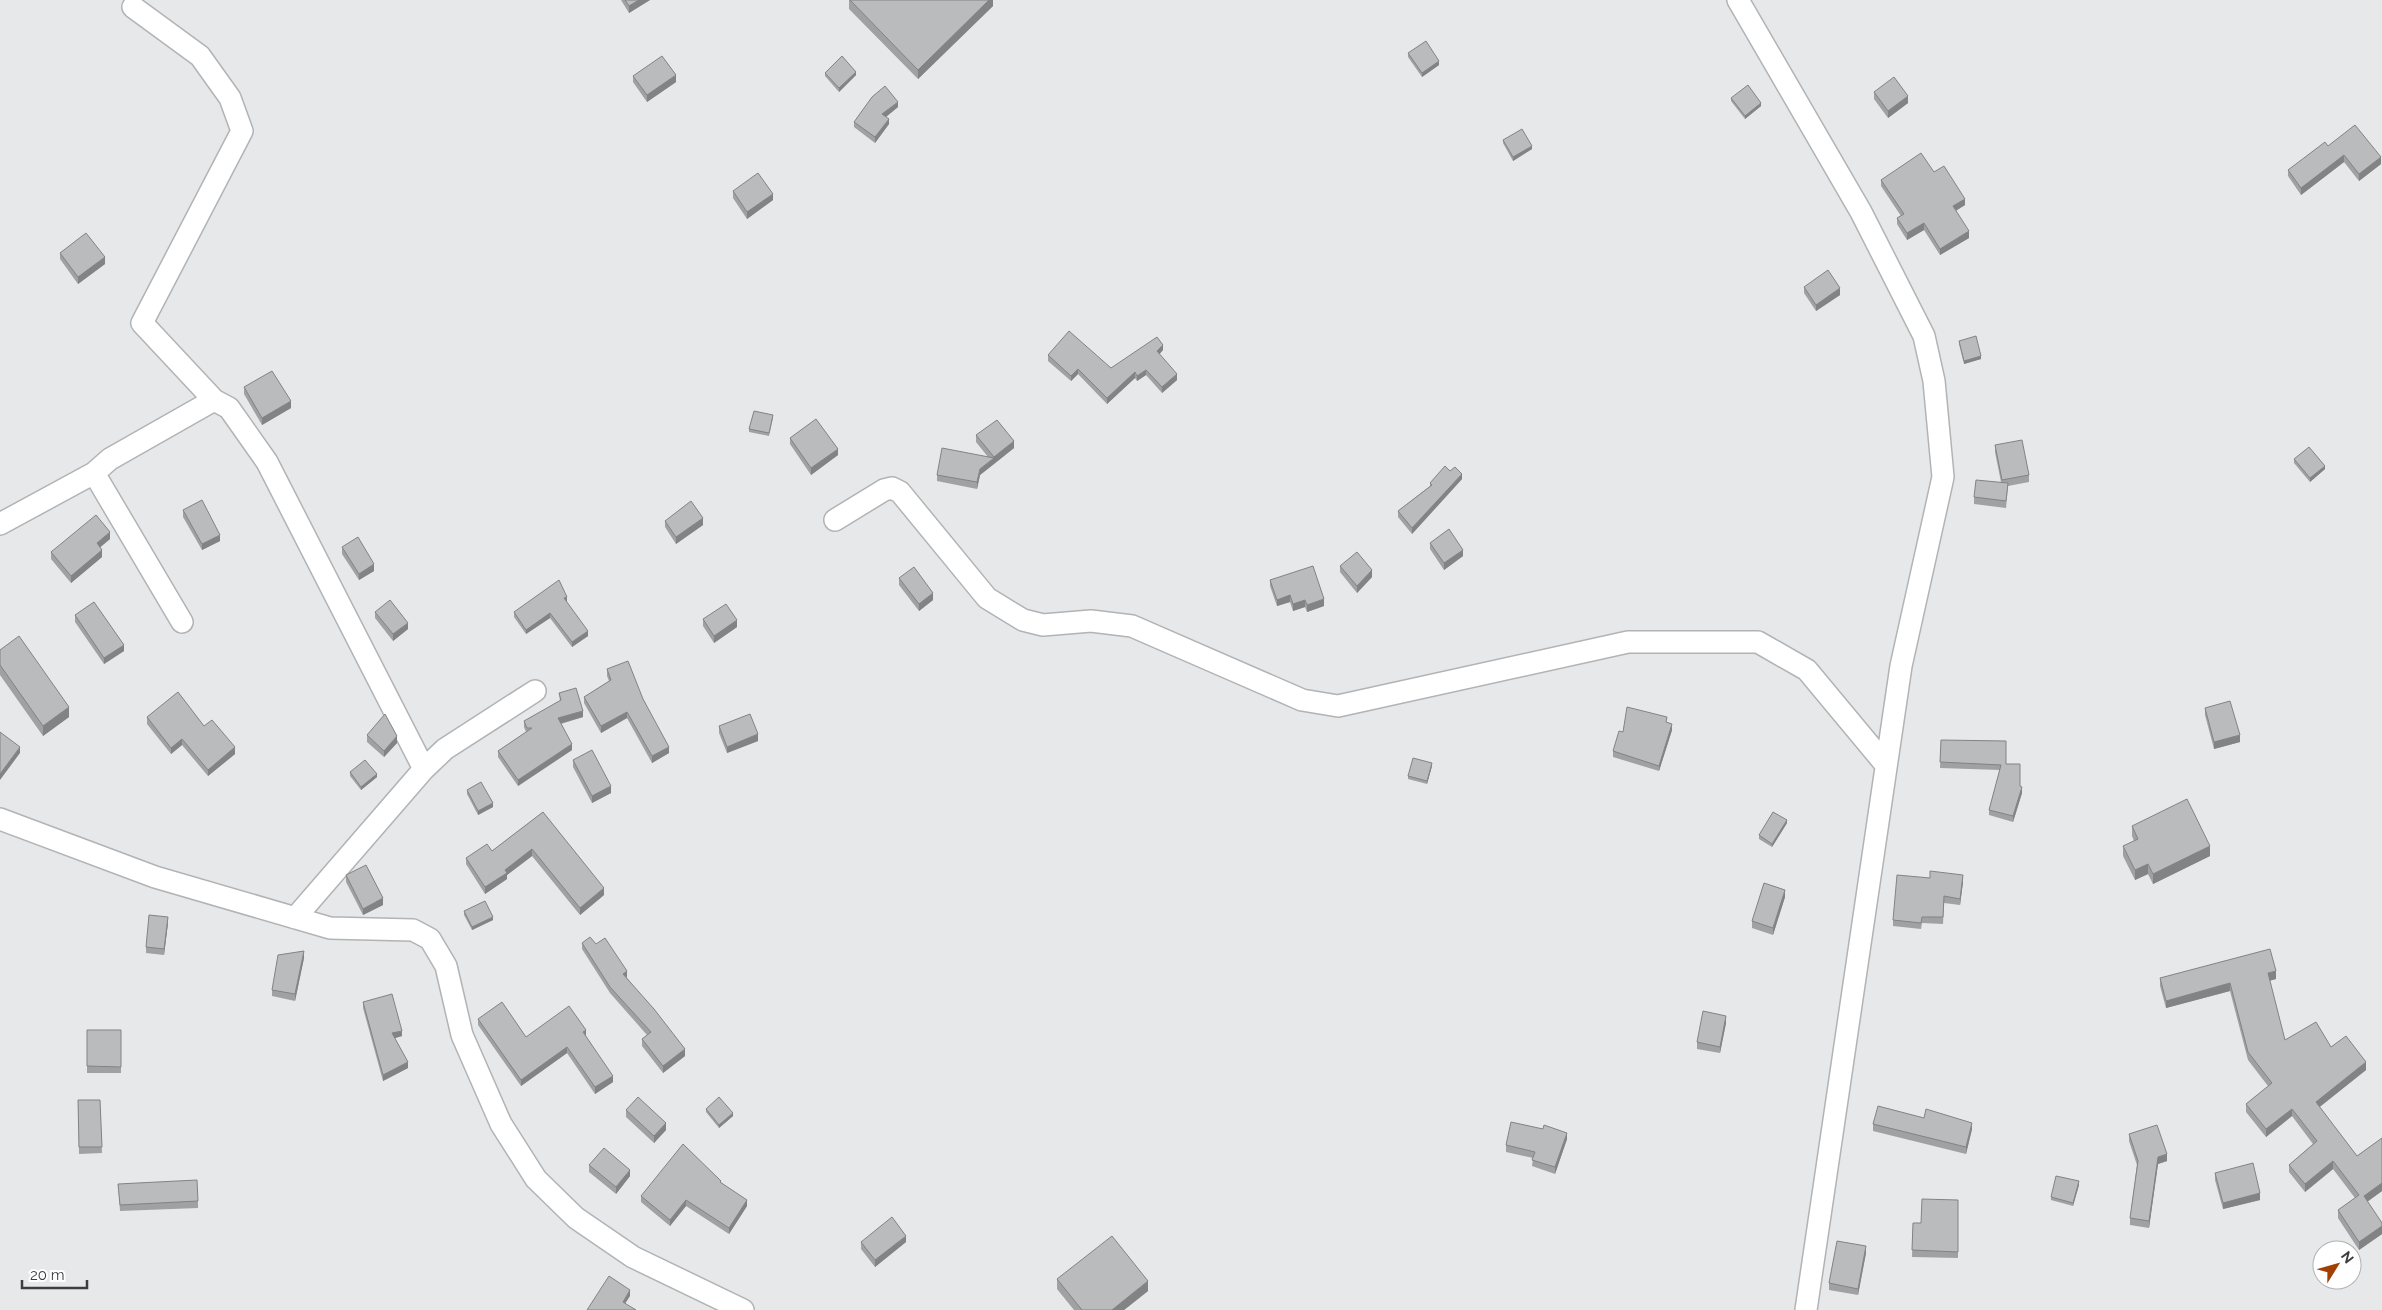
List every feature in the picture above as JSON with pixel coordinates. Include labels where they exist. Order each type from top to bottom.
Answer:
[{"type":"street","points":[[1738,0],[1861,212],[1924,336],[1934,381],[1943,477],[1901,666],[1806,1310]]},
{"type":"street","points":[[132,7],[200,56],[230,98],[242,131],[142,323],[214,400],[229,408],[268,462],[424,769]]},
{"type":"street","points":[[0,524],[94,473],[110,459],[214,400]]},
{"type":"street","points":[[94,473],[182,622]]},
{"type":"street","points":[[836,520],[884,490],[892,488],[900,492],[987,598],[1023,620],[1044,625],[1091,621],[1132,626],[1302,700],[1338,706],[1628,642],[1758,642],[1807,670],[1886,764]]},
{"type":"street","points":[[295,918],[424,769],[445,749],[534,691]]},
{"type":"street","points":[[0,819],[156,877],[330,928],[413,930],[430,939],[446,966],[462,1034],[501,1124],[536,1179],[576,1218],[633,1257],[743,1310]]},
{"type":"building","points":[[625,0],[639,0],[629,6]]},
{"type":"building","points":[[850,0],[989,0],[918,70]]},
{"type":"building","points":[[1426,41],[1439,61],[1422,73],[1408,53]]},
{"type":"building","points":[[662,56],[676,75],[647,95],[633,76]]},
{"type":"building","points":[[842,56],[856,72],[839,88],[825,73]]},
{"type":"building","points":[[1894,77],[1908,96],[1888,111],[1874,92]]},
{"type":"building","points":[[1748,85],[1761,103],[1745,116],[1731,98]]},
{"type":"building","points":[[885,86],[898,102],[882,114],[889,119],[875,137],[854,122],[872,97]]},
{"type":"building","points":[[2355,125],[2381,157],[2359,174],[2344,155],[2301,188],[2288,170],[2325,142],[2328,146]]},
{"type":"building","points":[[1522,129],[1532,146],[1513,157],[1503,140]]},
{"type":"building","points":[[1921,153],[1934,172],[1944,166],[1965,199],[1953,206],[1969,231],[1940,249],[1924,223],[1907,233],[1897,218],[1904,214],[1881,180]]},
{"type":"building","points":[[758,173],[773,194],[747,212],[733,191]]},
{"type":"building","points":[[86,233],[105,257],[78,277],[60,253]]},
{"type":"building","points":[[1828,270],[1840,288],[1816,305],[1804,287]]},
{"type":"building","points":[[1069,331],[1111,368],[1157,337],[1163,345],[1157,351],[1177,374],[1162,387],[1146,370],[1137,376],[1135,372],[1107,398],[1078,369],[1071,376],[1048,355]]},
{"type":"building","points":[[1976,336],[1981,356],[1964,361],[1959,341]]},
{"type":"building","points":[[272,371],[291,401],[262,418],[244,387]]},
{"type":"building","points":[[754,411],[773,415],[769,433],[749,429]]},
{"type":"building","points":[[816,419],[838,449],[811,468],[790,438]]},
{"type":"building","points":[[997,420],[1014,441],[994,457],[976,435]]},
{"type":"building","points":[[2022,440],[2029,475],[2002,480],[1995,445]]},
{"type":"building","points":[[2309,447],[2325,466],[2310,478],[2294,459]]},
{"type":"building","points":[[942,448],[994,458],[980,469],[977,482],[937,475]]},
{"type":"building","points":[[1445,466],[1450,471],[1455,467],[1462,474],[1412,528],[1398,511],[1432,485],[1430,483]]},
{"type":"building","points":[[1976,480],[2008,483],[2006,501],[1974,497]]},
{"type":"building","points":[[202,500],[220,535],[202,544],[183,510]]},
{"type":"building","points":[[691,501],[703,518],[676,537],[665,521]]},
{"type":"building","points":[[96,515],[110,532],[97,543],[102,550],[71,576],[51,552]]},
{"type":"building","points":[[1449,529],[1463,550],[1444,563],[1430,543]]},
{"type":"building","points":[[358,537],[374,564],[359,574],[342,547]]},
{"type":"building","points":[[1357,552],[1372,570],[1357,586],[1340,566]]},
{"type":"building","points":[[1313,566],[1324,599],[1307,605],[1305,600],[1293,604],[1290,595],[1277,600],[1270,580]]},
{"type":"building","points":[[914,567],[933,593],[919,604],[899,578]]},
{"type":"building","points":[[559,580],[567,597],[564,598],[588,631],[572,642],[550,613],[526,630],[514,612]]},
{"type":"building","points":[[390,600],[408,623],[393,634],[375,612]]},
{"type":"building","points":[[94,602],[124,645],[104,658],[75,615]]},
{"type":"building","points":[[726,604],[737,620],[714,636],[703,619]]},
{"type":"building","points":[[19,636],[69,707],[43,726],[0,665],[0,650]]},
{"type":"building","points":[[628,661],[643,699],[669,747],[652,756],[627,712],[601,726],[584,697],[611,680],[607,669]]},
{"type":"building","points":[[576,688],[583,711],[558,718],[572,744],[518,780],[498,751],[532,728],[527,728],[524,721],[561,700],[559,693]]},
{"type":"building","points":[[178,692],[204,726],[212,720],[235,747],[208,770],[182,739],[171,748],[147,717]]},
{"type":"building","points":[[2230,701],[2240,735],[2214,742],[2205,708]]},
{"type":"building","points":[[1627,707],[1667,717],[1666,722],[1672,724],[1659,766],[1613,751],[1619,731],[1623,732]]},
{"type":"building","points":[[385,714],[397,736],[384,751],[367,735]]},
{"type":"building","points":[[750,714],[758,734],[727,747],[719,726]]},
{"type":"building","points":[[0,732],[20,747],[0,774]]},
{"type":"building","points":[[1941,740],[2006,741],[2006,764],[2020,764],[2020,786],[2022,787],[2013,816],[1989,810],[2001,765],[1940,762]]},
{"type":"building","points":[[592,750],[611,786],[592,796],[573,760]]},
{"type":"building","points":[[1413,758],[1432,763],[1427,781],[1408,776]]},
{"type":"building","points":[[365,760],[377,774],[361,787],[350,772]]},
{"type":"building","points":[[481,782],[493,803],[478,811],[467,790]]},
{"type":"building","points":[[2187,799],[2210,846],[2153,874],[2148,864],[2135,870],[2123,846],[2138,839],[2132,826]]},
{"type":"building","points":[[543,812],[604,888],[580,908],[532,849],[505,870],[507,873],[485,887],[466,858],[487,844],[492,851]]},
{"type":"building","points":[[1773,812],[1787,820],[1772,844],[1759,835]]},
{"type":"building","points":[[366,865],[383,898],[363,909],[346,875]]},
{"type":"building","points":[[1930,871],[1963,875],[1960,899],[1944,896],[1943,917],[1922,917],[1921,923],[1893,920],[1897,875],[1930,878]]},
{"type":"building","points":[[1764,883],[1785,890],[1773,928],[1752,921]]},
{"type":"building","points":[[485,901],[493,917],[472,927],[464,911]]},
{"type":"building","points":[[149,915],[168,917],[164,949],[146,947]]},
{"type":"building","points":[[590,937],[596,944],[605,938],[627,971],[623,974],[654,1009],[685,1049],[663,1066],[642,1039],[651,1032],[610,987],[582,943]]},
{"type":"building","points":[[2270,949],[2276,971],[2268,973],[2285,1040],[2316,1022],[2331,1047],[2346,1036],[2366,1062],[2316,1102],[2357,1156],[2382,1138],[2382,1183],[2364,1196],[2382,1223],[2382,1226],[2362,1240],[2358,1240],[2338,1210],[2359,1195],[2333,1161],[2305,1184],[2289,1165],[2317,1141],[2292,1109],[2266,1129],[2246,1104],[2272,1083],[2248,1052],[2230,983],[2166,1001],[2160,978]]},
{"type":"building","points":[[304,951],[295,994],[272,990],[278,955]]},
{"type":"building","points":[[392,994],[402,1031],[392,1033],[408,1062],[383,1075],[363,1002]]},
{"type":"building","points":[[502,1002],[526,1037],[569,1006],[586,1030],[583,1032],[613,1076],[595,1087],[567,1047],[521,1080],[478,1019]]},
{"type":"building","points":[[1703,1011],[1726,1016],[1720,1047],[1697,1042]]},
{"type":"building","points":[[87,1030],[121,1030],[121,1067],[87,1066]]},
{"type":"building","points":[[638,1097],[666,1123],[654,1136],[626,1110]]},
{"type":"building","points":[[719,1097],[733,1113],[719,1125],[706,1109]]},
{"type":"building","points":[[78,1100],[100,1100],[102,1147],[79,1147]]},
{"type":"building","points":[[1878,1106],[1924,1118],[1926,1109],[1972,1123],[1966,1147],[1873,1124]]},
{"type":"building","points":[[1511,1122],[1543,1129],[1544,1125],[1567,1133],[1555,1167],[1532,1160],[1535,1152],[1506,1145]]},
{"type":"building","points":[[2157,1125],[2167,1154],[2158,1157],[2149,1221],[2130,1218],[2138,1161],[2129,1134]]},
{"type":"building","points":[[683,1144],[720,1182],[747,1200],[729,1228],[686,1200],[670,1220],[641,1196]]},
{"type":"building","points":[[604,1148],[630,1170],[616,1187],[589,1165]]},
{"type":"building","points":[[2253,1163],[2260,1193],[2223,1203],[2215,1173]]},
{"type":"building","points":[[2056,1176],[2079,1181],[2073,1203],[2051,1197]]},
{"type":"building","points":[[197,1180],[198,1201],[120,1205],[118,1184]]},
{"type":"building","points":[[1922,1199],[1958,1200],[1958,1252],[1912,1250],[1913,1223],[1921,1223]]},
{"type":"building","points":[[892,1217],[906,1236],[875,1260],[861,1242]]},
{"type":"building","points":[[1112,1236],[1148,1281],[1112,1310],[1082,1310],[1057,1279]]},
{"type":"building","points":[[1837,1241],[1866,1246],[1858,1289],[1829,1283]]},
{"type":"building","points":[[609,1276],[630,1290],[623,1302],[636,1310],[587,1310]]}]
